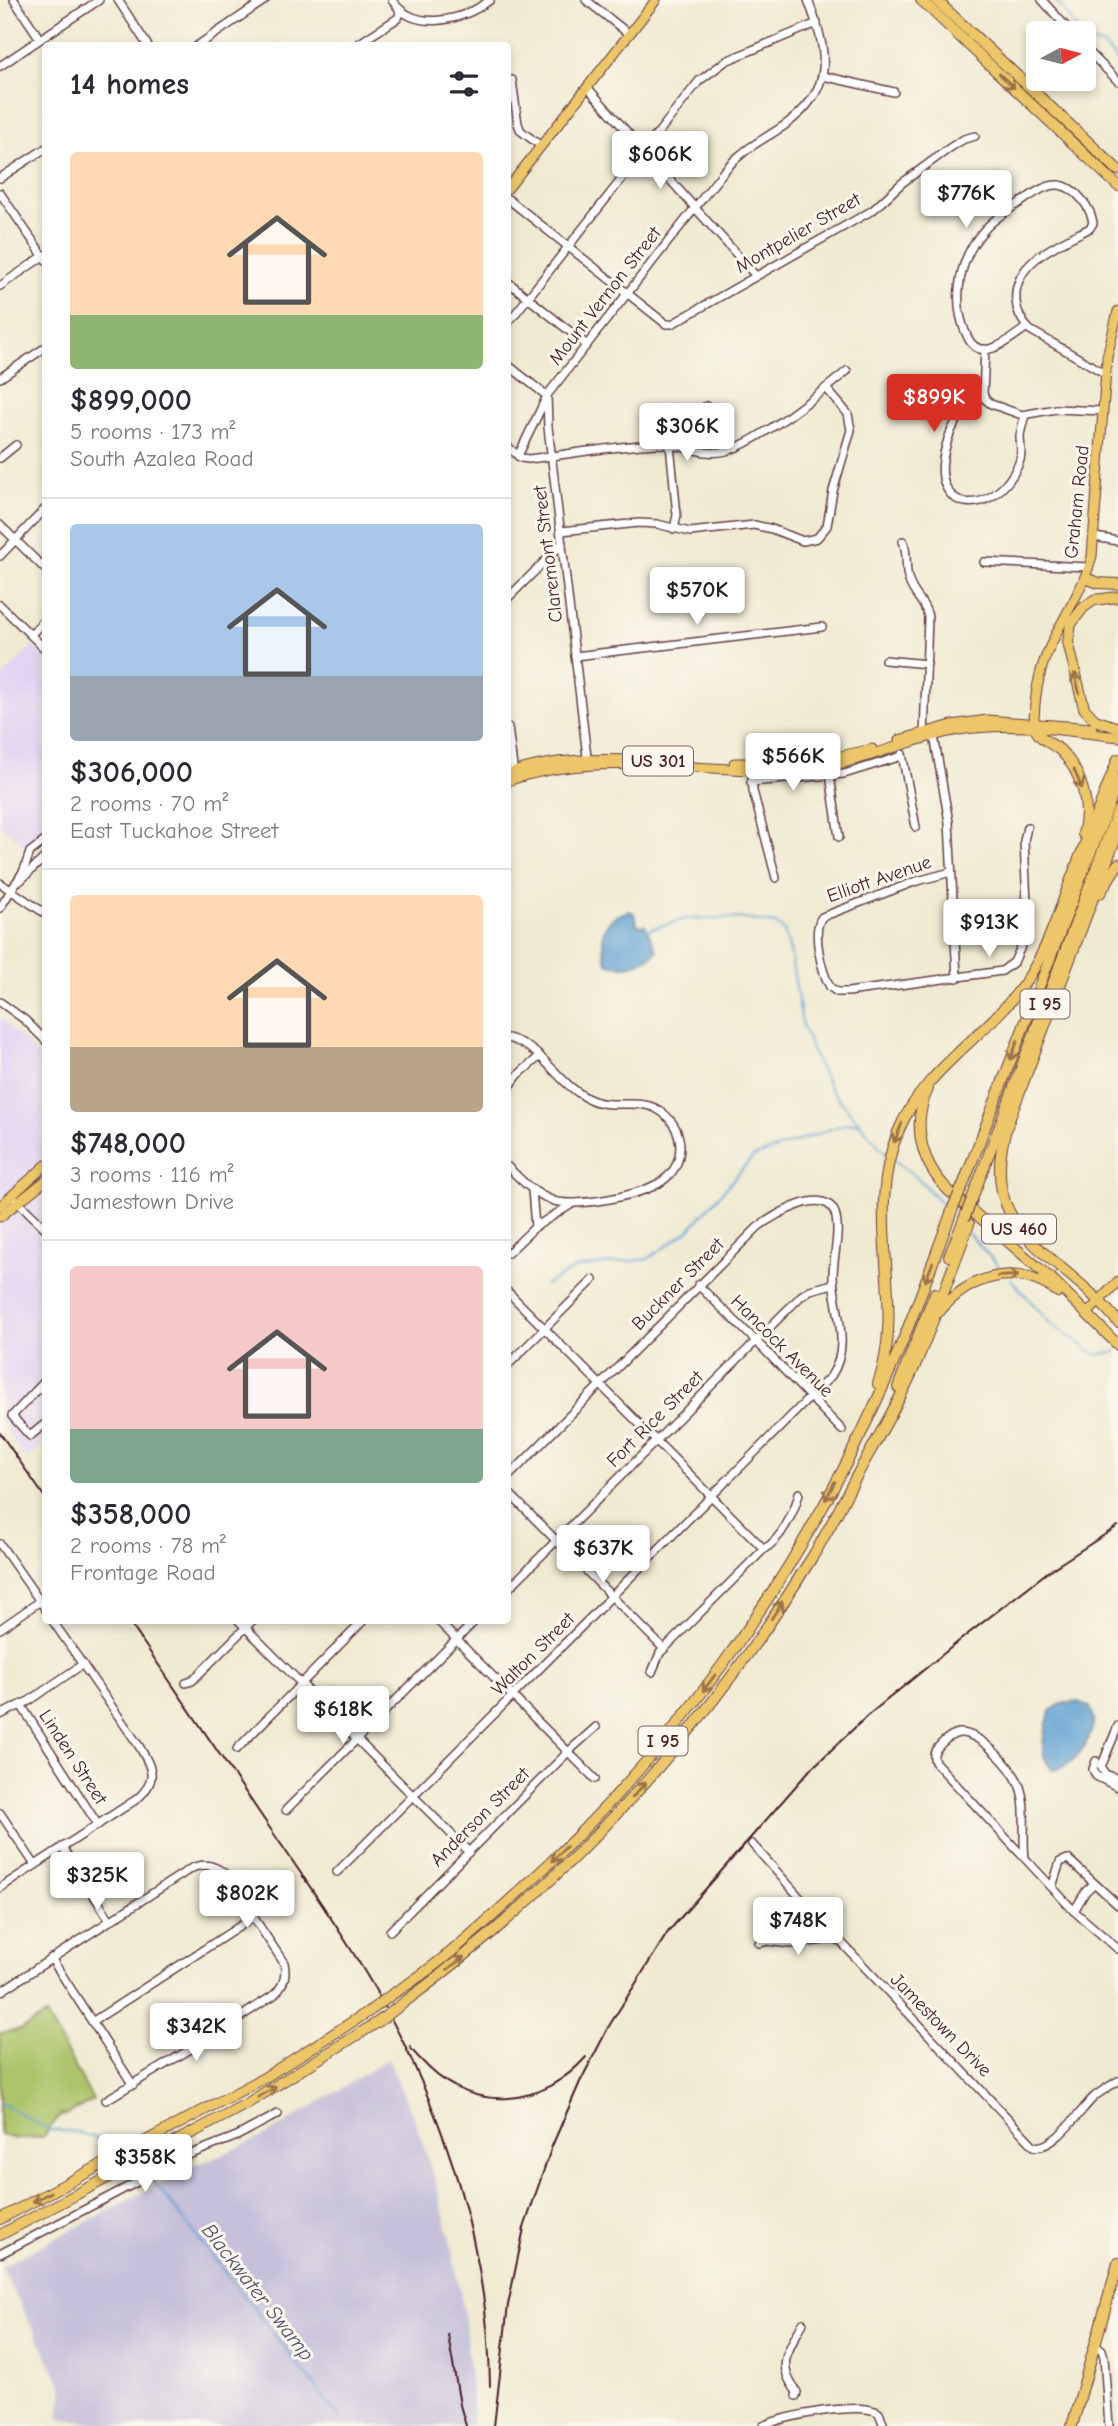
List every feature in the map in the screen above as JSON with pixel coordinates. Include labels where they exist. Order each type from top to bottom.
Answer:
[{"type":"highway","points":[[921,0],[1118,186]]},
{"type":"highway","points":[[936,0],[1118,172]]},
{"type":"highway","points":[[1086,578],[1099,583],[1118,584]]},
{"type":"highway","points":[[1118,597],[1094,600],[1083,608],[1071,624],[1068,642],[1084,708],[1094,720],[1118,730]]},
{"type":"highway","points":[[1034,725],[1038,735],[1066,757],[1077,774],[1084,793],[1086,825],[1071,880]]},
{"type":"highway","name":"US 460","points":[[1118,759],[1048,941],[1027,980],[935,1076],[923,1101],[920,1121],[922,1147],[930,1169],[949,1191],[1084,1310],[1118,1345]]},
{"type":"highway","name":"I 95","points":[[0,2219],[264,2078],[371,2010],[465,1939],[533,1880],[598,1815],[660,1746],[721,1667],[779,1583],[862,1431],[896,1356],[1118,781]]},
{"type":"highway","name":"I 95","points":[[974,1202],[1118,810]]},
{"type":"highway","name":"US 460","points":[[1118,832],[1007,1127],[999,1166],[1000,1188],[1006,1209],[1024,1234],[1099,1301],[1118,1322]]},
{"type":"highway","points":[[1088,911],[1118,864]]},
{"type":"highway","points":[[862,1431],[881,1374],[887,1343],[888,1301],[882,1207],[886,1171],[903,1121],[918,1096],[935,1076]]},
{"type":"highway","points":[[862,1467],[906,1384],[932,1321],[966,1222],[1007,1127]]},
{"type":"highway","name":"I 95","points":[[0,2235],[248,2103],[378,2022],[468,1954],[557,1875],[618,1814],[714,1700],[812,1558],[862,1467],[966,1222]]},
{"type":"highway","points":[[932,1321],[960,1291],[978,1281],[999,1276],[1018,1275],[1035,1279],[1084,1310]]},
{"type":"highway","points":[[1072,2426],[1118,2263]]},
{"type":"main road","points":[[511,184],[656,0]]},
{"type":"main road","name":"Graham Road","points":[[1034,725],[1037,689],[1044,659],[1086,578],[1089,567],[1095,537],[1109,341],[1118,311]]},
{"type":"main road","name":"US 301","points":[[511,777],[545,764],[588,762],[781,764],[830,768],[929,734],[984,727],[1034,725],[1118,730]]},
{"type":"main road","name":"US 301","points":[[1034,725],[1118,737]]},
{"type":"main road","name":"US 301","points":[[588,762],[752,769],[830,768],[901,751],[929,734]]},
{"type":"main road","points":[[0,1217],[42,1170]]},
{"type":"main road","points":[[0,1206],[42,1183]]},
{"type":"main road","points":[[1084,1310],[1099,1301],[1118,1281]]},
{"type":"street","points":[[14,0],[40,39]]},
{"type":"street","points":[[0,66],[99,0]]},
{"type":"street","points":[[118,0],[145,42]]},
{"type":"street","points":[[203,42],[265,0]]},
{"type":"street","points":[[361,42],[398,18],[400,14],[392,0]]},
{"type":"street","points":[[398,10],[412,19],[448,19],[465,14],[490,0]]},
{"type":"street","points":[[586,0],[629,34]]},
{"type":"street","name":"Mount Vernon Street","points":[[518,456],[547,396],[740,153],[785,125],[806,108],[818,91],[823,76],[824,48],[808,0]]},
{"type":"street","points":[[1042,0],[1061,21]]},
{"type":"street","points":[[511,319],[691,90],[715,68],[817,23]]},
{"type":"street","points":[[1096,59],[1118,81]]},
{"type":"street","points":[[823,76],[894,92]]},
{"type":"street","points":[[512,80],[521,131],[541,146]]},
{"type":"street","points":[[587,87],[756,276]]},
{"type":"street","name":"Montpelier Street","points":[[628,294],[666,324],[674,324],[873,210],[902,183],[951,147],[975,136]]},
{"type":"street","points":[[0,178],[42,151]]},
{"type":"street","points":[[1027,327],[1000,346],[985,349],[976,346],[968,338],[961,315],[960,277],[966,259],[981,233],[1004,213],[1040,190],[1058,185],[1073,191],[1086,206],[1093,220],[1092,226],[1035,259],[1021,276],[1016,289],[1016,303],[1020,317],[1027,327],[1106,374]]},
{"type":"street","points":[[0,193],[42,253]]},
{"type":"street","points":[[511,201],[628,294]]},
{"type":"street","points":[[0,286],[42,259]]},
{"type":"street","points":[[511,285],[587,345]]},
{"type":"street","points":[[985,349],[984,396],[991,404],[1025,415],[1056,409],[1103,411]]},
{"type":"street","points":[[0,378],[42,350]]},
{"type":"street","points":[[511,367],[547,396]]},
{"type":"street","points":[[511,450],[518,456],[528,459],[661,444],[713,453],[735,448],[776,424],[847,371]]},
{"type":"street","points":[[561,531],[639,523],[698,532],[762,526],[803,541],[813,540],[821,535],[827,526],[833,491],[851,430],[848,414],[826,388]]},
{"type":"street","name":"Claremont Street","points":[[547,396],[588,762]]},
{"type":"street","points":[[984,396],[961,413],[949,434],[941,469],[942,480],[948,491],[958,499],[976,503],[990,499],[999,492],[1020,459],[1020,436],[1025,415]]},
{"type":"street","points":[[661,444],[706,406]]},
{"type":"street","points":[[0,458],[16,445]]},
{"type":"street","points":[[670,445],[677,515],[674,529]]},
{"type":"street","points":[[0,556],[42,512]]},
{"type":"street","points":[[0,525],[42,566]]},
{"type":"street","points":[[1095,537],[1118,541]]},
{"type":"street","points":[[903,541],[908,556],[909,582],[927,611],[929,734],[948,813],[957,978],[1002,971],[1014,962],[1020,950],[1028,925],[1024,841],[1027,827]]},
{"type":"street","points":[[511,595],[562,544]]},
{"type":"street","points":[[984,562],[1089,567]]},
{"type":"street","points":[[0,605],[42,646]]},
{"type":"street","points":[[31,635],[42,623]]},
{"type":"street","points":[[575,656],[822,627]]},
{"type":"street","points":[[885,660],[927,664]]},
{"type":"street","points":[[901,751],[916,827]]},
{"type":"street","points":[[751,782],[830,768],[839,837]]},
{"type":"street","points":[[752,769],[751,782],[776,878]]},
{"type":"street","points":[[0,908],[24,870],[30,852],[42,843]]},
{"type":"street","points":[[14,888],[42,860]]},
{"type":"street","name":"Elliott Avenue","points":[[951,872],[914,882],[826,914],[819,920],[817,935],[826,979],[833,989],[842,993],[957,978]]},
{"type":"street","points":[[0,883],[14,888],[42,911]]},
{"type":"street","points":[[0,1002],[25,1020],[42,1037]]},
{"type":"street","points":[[511,1039],[523,1043],[540,1056],[586,1098],[610,1105],[643,1104],[654,1107],[665,1115],[678,1132],[680,1147],[677,1164],[666,1179],[654,1186],[573,1204],[535,1227],[511,1250]]},
{"type":"street","points":[[511,1085],[540,1056]]},
{"type":"street","points":[[511,1170],[532,1190],[554,1201],[573,1204]]},
{"type":"street","points":[[532,1190],[535,1227]]},
{"type":"street","points":[[16,1199],[42,1224]]},
{"type":"street","name":"Buckner Street","points":[[511,1474],[698,1285],[765,1222],[809,1202],[817,1200],[828,1204],[836,1216],[834,1284]]},
{"type":"street","points":[[511,1362],[593,1280]]},
{"type":"street","name":"Fort Rice Street","points":[[511,1586],[805,1293],[834,1284]]},
{"type":"street","name":"Walton Street","points":[[337,1872],[831,1376],[841,1355],[834,1284]]},
{"type":"street","name":"Hancock Avenue","points":[[698,1285],[842,1430]]},
{"type":"street","points":[[511,1295],[764,1549]]},
{"type":"street","points":[[42,1384],[12,1416],[30,1436],[42,1426]]},
{"type":"street","points":[[652,1672],[655,1660],[664,1649],[774,1541],[799,1493]]},
{"type":"street","points":[[511,1495],[664,1649]]},
{"type":"street","points":[[0,1544],[42,1605]]},
{"type":"street","points":[[0,1629],[39,1602]]},
{"type":"street","points":[[0,1888],[137,1799],[148,1789],[152,1776],[150,1763],[55,1624]]},
{"type":"street","points":[[241,1624],[468,1852]]},
{"type":"street","points":[[186,1683],[192,1681],[249,1624]]},
{"type":"street","points":[[237,1749],[360,1624]]},
{"type":"street","points":[[441,1624],[595,1779]]},
{"type":"street","points":[[286,1810],[471,1624]]},
{"type":"street","points":[[0,1715],[22,1705],[83,1664]]},
{"type":"street","name":"Linden Street","points":[[22,1705],[98,1825]]},
{"type":"street","points":[[1118,1726],[1101,1770],[1118,1779]]},
{"type":"street","name":"Anderson Street","points":[[390,1931],[596,1727]]},
{"type":"street","points":[[1026,1858],[1023,1797],[1016,1777],[979,1740],[961,1733],[953,1735],[935,1750],[934,1762],[1074,1912],[1118,1950]]},
{"type":"street","points":[[1096,1760],[1093,1769],[1096,1776],[1118,1787]]},
{"type":"street","points":[[0,1813],[35,1865]]},
{"type":"street","name":"Jamestown Drive","points":[[752,1844],[821,1921],[833,1939],[841,1942],[1034,2146],[1045,2145],[1066,2129],[1096,2095],[1118,2081]]},
{"type":"street","points":[[62,1847],[110,1920]]},
{"type":"street","points":[[1052,1887],[1060,1862],[1065,1859],[1076,1864],[1118,1905]]},
{"type":"street","points":[[0,1992],[190,1869],[205,1865],[216,1867],[224,1873],[284,1963],[282,1986],[270,1998],[106,2100]]},
{"type":"street","points":[[1074,1912],[1086,1891],[1094,1884]]},
{"type":"street","points":[[92,2022],[254,1917]]},
{"type":"street","points":[[759,1943],[768,1941],[790,1944],[833,1939]]},
{"type":"street","points":[[51,1958],[133,2085]]},
{"type":"street","points":[[0,2254],[158,2171],[278,2115]]},
{"type":"street","points":[[796,2396],[797,2392],[788,2380],[784,2363],[786,2353],[803,2323]]},
{"type":"street","points":[[1095,2344],[1102,2350],[1104,2357],[1109,2426]]},
{"type":"street","points":[[763,2426],[788,2416],[864,2407],[879,2413],[884,2426]]},
{"type":"shaded area","points":[[33,645],[42,654],[42,839],[27,847],[0,825],[0,680]]},
{"type":"shaded area","points":[[0,1017],[42,1059],[42,1445],[27,1460],[0,1420]]},
{"type":"shaded area","points":[[388,2059],[416,2123],[436,2184],[451,2244],[464,2312],[473,2412],[471,2426],[100,2426],[59,2418],[64,2389],[1,2267],[185,2170],[265,2136]]},
{"type":"green space","points":[[46,2015],[93,2100],[66,2115],[61,2114],[42,2137],[17,2139],[0,2135],[0,2033],[22,2029]]},
{"type":"water","points":[[629,911],[634,913],[638,926],[645,925],[657,951],[634,965],[607,963],[603,945],[604,930],[612,919]]},
{"type":"water","points":[[1078,1702],[1090,1707],[1093,1720],[1091,1731],[1074,1759],[1053,1770],[1044,1757],[1043,1750],[1050,1711],[1061,1704]]},
{"type":"waterway","points":[[1055,0],[1072,21]]},
{"type":"waterway","points":[[1096,44],[1104,46],[1118,62]]},
{"type":"waterway","points":[[647,930],[685,919],[739,918],[776,924],[784,931],[802,1023],[812,1052],[831,1090],[886,1154]]},
{"type":"waterway","points":[[545,1285],[576,1268],[648,1259],[689,1230],[753,1157],[845,1124],[858,1123]]},
{"type":"waterway","points":[[893,1159],[921,1181],[947,1210]]},
{"type":"waterway","points":[[955,1218],[958,1221]]},
{"type":"waterway","points":[[969,1234],[1003,1271]]},
{"type":"waterway","points":[[1011,1279],[1050,1323],[1097,1355],[1117,1351]]},
{"type":"waterway","name":"Blackwater Swamp","points":[[0,2102],[49,2130],[77,2132],[108,2142]]},
{"type":"waterway","name":"Blackwater Swamp","points":[[154,2182],[341,2419]]},
{"type":"railway","points":[[0,1433],[42,1493]]},
{"type":"railway","points":[[494,2426],[508,2305],[524,2228],[552,2146],[580,2082],[609,2026],[668,1932],[808,1772],[866,1717],[1049,1571],[1118,1526]]},
{"type":"railway","points":[[131,1624],[351,1950],[375,1989],[422,2082],[458,2180],[471,2231],[488,2334],[490,2386]]},
{"type":"railway","points":[[410,2047],[428,2067],[447,2082],[467,2092],[488,2097],[509,2098],[550,2086],[586,2057]]},
{"type":"railway","points":[[448,2335],[466,2426]]}]
